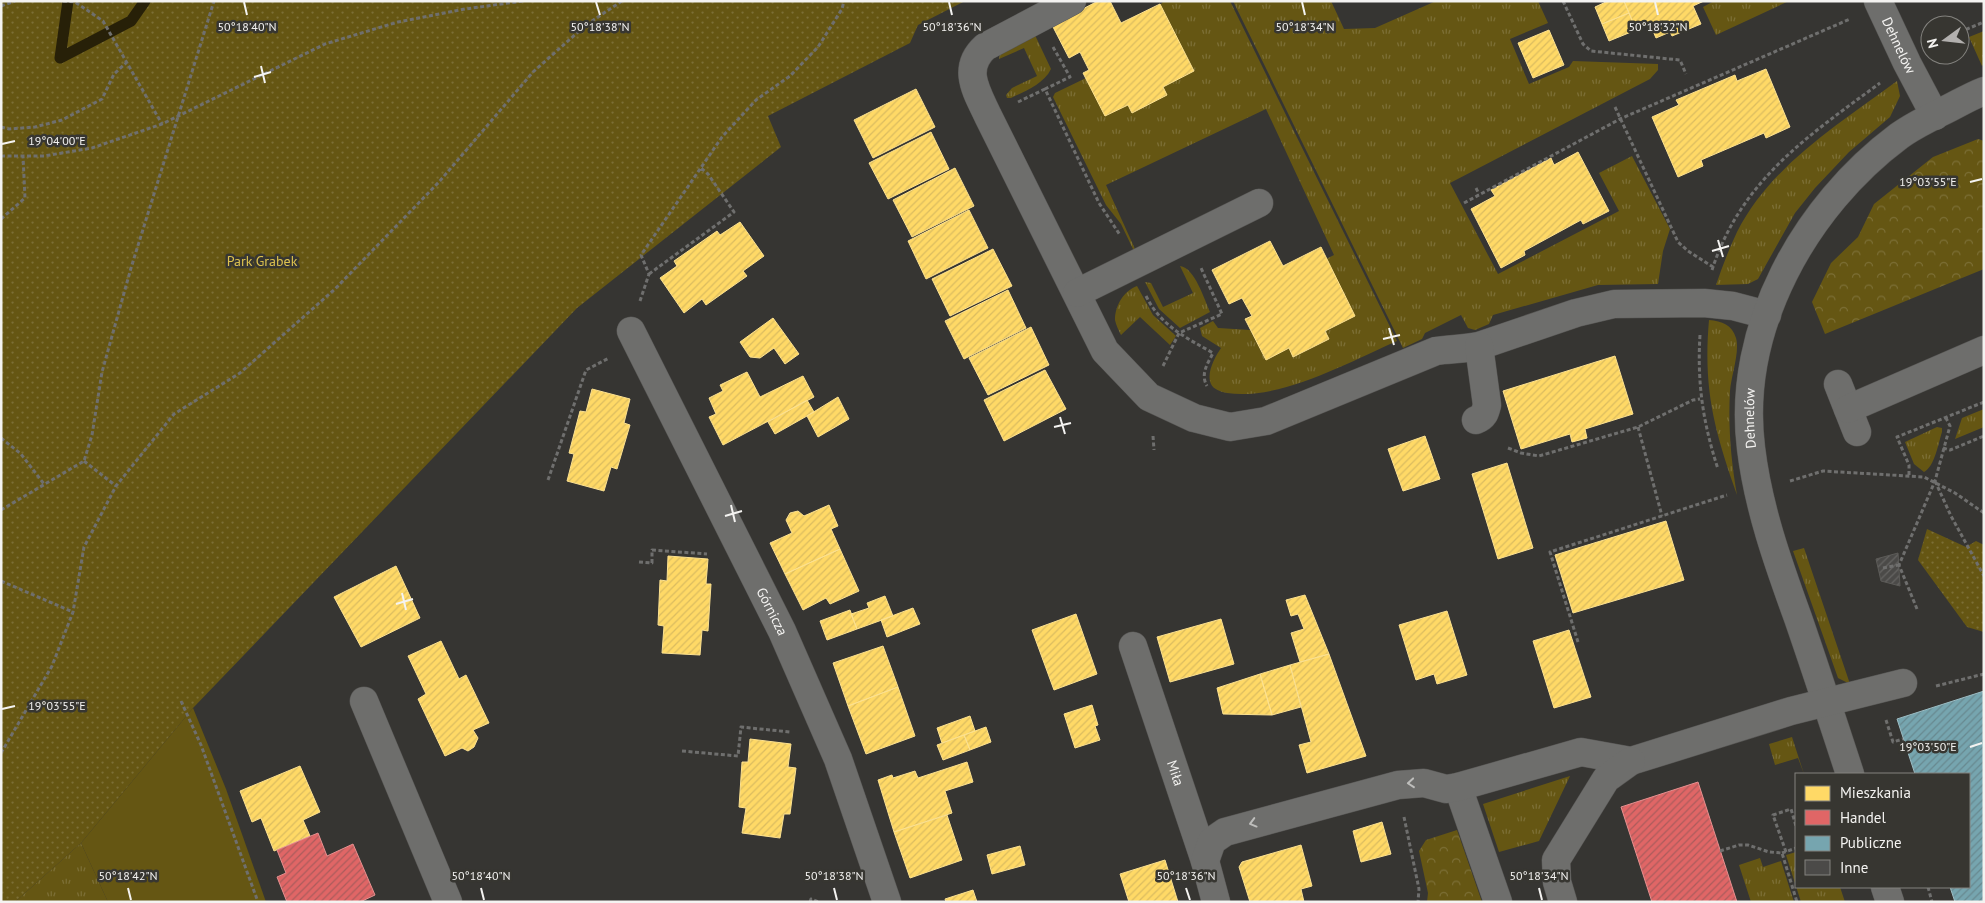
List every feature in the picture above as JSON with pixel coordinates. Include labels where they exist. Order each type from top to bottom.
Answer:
[{"type":"street","points":[[1072,1],[984,47],[976,55],[972,66],[973,81],[988,116],[1105,350],[1149,397],[1194,418],[1230,426],[1266,421],[1436,351],[1464,350],[1576,313],[1614,304],[1704,303],[1733,306],[1768,315]]},
{"type":"street","name":"Dehnelów","points":[[1879,4],[1935,116]]},
{"type":"street","name":"Dehnelów","points":[[1850,773],[1772,542],[1756,485],[1750,428],[1750,382],[1776,291],[1796,252],[1819,215],[1834,196],[1868,162],[1899,135],[1914,125],[1984,91]]},
{"type":"street","points":[[1076,293],[1259,203]]},
{"type":"street","name":"Górnicza","points":[[634,337],[674,412],[782,631],[838,759],[887,902]]},
{"type":"street","points":[[1476,420],[1481,418],[1486,412],[1487,405],[1479,346]]},
{"type":"street","points":[[1838,384],[1853,421],[1984,350]]},
{"type":"street","name":"Miła","points":[[1133,646],[1216,902]]},
{"type":"street","points":[[1562,895],[1556,860],[1606,780],[1631,761],[1791,711],[1903,683]]},
{"type":"street","points":[[364,701],[448,902]]},
{"type":"street","points":[[1204,861],[1212,841],[1225,832],[1398,785],[1424,783],[1446,789],[1458,787],[1581,752],[1631,761]]},
{"type":"street","points":[[1458,787],[1498,902]]},
{"type":"street","points":[[1885,888],[1890,902]]},
{"type":"path","points":[[1,6],[15,1]]},
{"type":"path","points":[[63,1],[75,2],[103,21],[162,124]]},
{"type":"path","points":[[1,510],[84,460],[92,436],[102,372],[177,116],[214,1]]},
{"type":"path","points":[[1,156],[44,156],[92,148],[162,124],[325,44],[398,22],[465,9],[523,1]]},
{"type":"path","points":[[1,753],[52,666],[73,612],[84,547],[116,486],[174,414],[240,373],[335,288],[438,182],[533,72],[586,25],[622,1]]},
{"type":"path","points":[[548,480],[586,370],[634,337],[649,274],[641,255],[722,137],[756,100],[790,76],[818,47],[842,9],[844,1]]},
{"type":"path","points":[[1563,1],[1583,44],[1592,52],[1680,60],[1686,74]]},
{"type":"path","points":[[1464,203],[1620,119],[1879,4]]},
{"type":"path","points":[[1970,28],[1984,22]]},
{"type":"path","points":[[1,127],[35,127],[70,116],[102,99],[114,74],[126,63]]},
{"type":"path","points":[[1615,108],[1678,242],[1688,251],[1713,267]]},
{"type":"path","points":[[1,219],[25,198],[23,156]]},
{"type":"path","points":[[649,274],[734,212],[708,174],[701,168]]},
{"type":"path","points":[[1476,188],[1479,194]]},
{"type":"path","points":[[1154,450],[1149,397],[1179,334],[1222,314],[1200,264]]},
{"type":"path","points":[[1508,448],[1521,454],[1539,456],[1638,426],[1693,400],[1700,399]]},
{"type":"path","points":[[1909,475],[1909,465],[1897,437],[1984,402]]},
{"type":"path","points":[[1917,609],[1899,566],[1935,481],[1950,426],[1946,418]]},
{"type":"path","points":[[1638,426],[1662,516]]},
{"type":"path","points":[[1943,448],[1950,450],[1984,436]]},
{"type":"path","points":[[1,438],[21,454],[44,484]]},
{"type":"path","points":[[84,460],[116,486]]},
{"type":"path","points":[[1790,481],[1823,471],[1924,477],[1935,481],[1984,513]]},
{"type":"path","points":[[1788,474],[1792,488]]},
{"type":"path","points":[[1935,481],[1951,516],[1984,576]]},
{"type":"path","points":[[1578,642],[1550,552],[1728,495]]},
{"type":"path","points":[[1884,568],[1899,566]]},
{"type":"path","points":[[1,581],[73,612]]},
{"type":"path","points":[[181,701],[201,745],[258,902]]},
{"type":"path","points":[[1886,718],[1893,742],[1903,738]]},
{"type":"path","points":[[682,751],[738,756],[741,727],[795,731]]},
{"type":"path","points":[[1398,785],[1419,889],[1418,902]]},
{"type":"path","points":[[1786,852],[1773,815],[1791,809],[1795,823]]},
{"type":"path","points":[[1720,851],[1739,845],[1748,845],[1769,852],[1782,853],[1795,848]]},
{"type":"path","points":[[1782,853],[1797,902]]},
{"type":"path","points":[[1928,888],[1932,902]]},
{"type":"path","points":[[810,902],[811,899],[820,902]]},
{"type":"green space","name":"Park Grabek","points":[[1,1],[965,1],[918,25],[910,43],[768,116],[781,147],[577,308],[193,708],[81,843],[15,902],[1,902]]},
{"type":"green space","points":[[1164,1],[1230,1],[1397,341],[1336,369],[1291,386],[1248,394],[1227,393],[1217,390],[1212,386],[1210,370],[1221,348],[1202,336],[1200,328],[1213,321],[1218,328],[1250,330],[1266,360],[1289,348],[1293,357],[1329,339],[1325,331],[1326,259],[1334,255],[1266,109],[1106,185],[1135,249],[1133,249],[1121,224],[1106,205],[1053,97],[1055,93],[1086,78],[1105,116],[1128,105],[1132,113],[1166,95],[1163,87],[1194,71],[1160,5]]},
{"type":"green space","points":[[1233,1],[1331,1],[1344,29],[1375,28],[1436,1],[1538,1],[1548,23],[1510,39],[1529,84],[1569,67],[1573,61],[1658,64],[1658,70],[1650,79],[1450,183],[1498,274],[1619,211],[1599,173],[1632,156],[1670,229],[1663,251],[1658,284],[1598,285],[1493,315],[1489,324],[1475,330],[1468,328],[1461,315],[1425,333],[1422,339],[1403,348]]},
{"type":"green space","points":[[1714,1],[1789,1],[1716,35],[1703,7]]},
{"type":"green space","points":[[1984,31],[1984,64],[1982,66],[1970,39],[1970,37]]},
{"type":"green space","points":[[1034,33],[1051,69],[1044,79],[1034,86],[1011,98],[1007,98],[1006,95],[1012,88],[1037,76],[1024,48],[999,59],[1001,48]]},
{"type":"green space","points":[[1897,81],[1900,96],[1890,117],[1849,152],[1815,188],[1795,213],[1758,279],[1748,284],[1716,285],[1737,232],[1751,208],[1768,186],[1787,166],[1830,130]]},
{"type":"green space","points":[[1978,139],[1984,141],[1984,269],[1825,334],[1812,302],[1831,263],[1858,237],[1874,204],[1933,157]]},
{"type":"green space","points":[[1180,266],[1190,272],[1195,278],[1210,312],[1180,328],[1159,309],[1145,282],[1151,283],[1163,307],[1193,293]]},
{"type":"green space","points":[[1137,286],[1153,315],[1176,336],[1170,345],[1140,317],[1121,335],[1115,320],[1115,314],[1124,295]]},
{"type":"green space","points":[[1709,320],[1718,321],[1729,327],[1736,338],[1737,344],[1730,391],[1729,418],[1737,495],[1722,450],[1712,409],[1708,367]]},
{"type":"green space","points":[[1984,409],[1984,427],[1955,439],[1962,418]]},
{"type":"green space","points":[[1937,427],[1942,428],[1942,432],[1931,465],[1924,472],[1914,464],[1905,442]]},
{"type":"green space","points":[[1927,529],[1966,547],[1976,541],[1984,545],[1984,632],[1967,627],[1918,560]]},
{"type":"green space","points":[[1804,548],[1850,684],[1838,678],[1793,551]]},
{"type":"green space","points":[[193,708],[226,789],[266,902],[108,902],[81,843]]},
{"type":"green space","points":[[1792,737],[1804,773],[1798,758],[1775,765],[1769,744]]},
{"type":"green space","points":[[1570,776],[1539,841],[1499,852],[1483,804]]},
{"type":"green space","points":[[1457,830],[1482,902],[1427,902],[1428,893],[1419,851],[1426,840]]},
{"type":"green space","points":[[81,843],[108,902],[15,902]]},
{"type":"green space","points":[[1795,852],[1795,883],[1786,855]]},
{"type":"green space","points":[[1760,858],[1763,867],[1781,861],[1794,902],[1751,902],[1739,865]]},
{"type":"green space","points":[[1796,888],[1840,888],[1845,902],[1801,902]]},
{"type":"building: Mieszkania","points":[[1098,1],[1110,1],[1121,23],[1160,4],[1194,71],[1163,87],[1167,95],[1132,113],[1128,105],[1105,116],[1083,73],[1089,70],[1080,52],[1069,58],[1052,25]]},
{"type":"building: Mieszkania","points":[[1608,1],[1624,1],[1629,13],[1602,24],[1595,7]]},
{"type":"building: Mieszkania","points":[[1624,1],[1704,1],[1693,6],[1701,24],[1672,36],[1670,32],[1656,38],[1650,24],[1636,30]]},
{"type":"building: Mieszkania","points":[[1629,13],[1636,30],[1609,41],[1602,24]]},
{"type":"building: Mieszkania","points":[[1549,30],[1564,65],[1533,78],[1518,43]]},
{"type":"building: Mieszkania","points":[[1766,69],[1790,127],[1766,138],[1764,133],[1701,160],[1703,166],[1678,177],[1652,117],[1679,105],[1676,100],[1735,75],[1737,81]]},
{"type":"building: Mieszkania","points":[[916,89],[935,127],[873,158],[854,120]]},
{"type":"building: Mieszkania","points":[[931,132],[949,169],[888,199],[869,163]]},
{"type":"building: Mieszkania","points":[[1578,152],[1609,211],[1583,224],[1581,220],[1524,251],[1525,255],[1501,268],[1471,209],[1495,196],[1491,190],[1551,158],[1554,165]]},
{"type":"building: Mieszkania","points":[[955,168],[974,206],[912,237],[893,200]]},
{"type":"building: Mieszkania","points":[[969,210],[988,248],[926,279],[908,241]]},
{"type":"building: Mieszkania","points":[[740,222],[764,256],[743,271],[747,276],[706,305],[702,299],[684,313],[660,278],[677,266],[674,261],[717,231],[720,235]]},
{"type":"building: Mieszkania","points":[[1270,241],[1283,266],[1321,247],[1355,316],[1325,331],[1329,339],[1293,357],[1289,348],[1266,360],[1245,319],[1252,316],[1242,298],[1229,304],[1212,270]]},
{"type":"building: Mieszkania","points":[[993,249],[1012,286],[950,316],[932,279]]},
{"type":"building: Mieszkania","points":[[1008,290],[1026,328],[964,359],[945,321]]},
{"type":"building: Mieszkania","points":[[773,318],[799,354],[785,364],[774,348],[760,358],[750,357],[740,342]]},
{"type":"building: Mieszkania","points":[[1031,327],[1049,365],[988,395],[969,358]]},
{"type":"building: Mieszkania","points":[[1615,356],[1633,414],[1585,429],[1587,438],[1572,442],[1570,434],[1521,449],[1503,391]]},
{"type":"building: Mieszkania","points":[[1045,370],[1066,409],[1004,441],[984,400]]},
{"type":"building: Mieszkania","points":[[747,372],[760,397],[803,376],[814,397],[723,445],[709,417],[716,414],[709,398],[723,391],[720,385]]},
{"type":"building: Mieszkania","points":[[592,389],[630,399],[624,423],[630,425],[617,469],[611,467],[604,491],[567,481],[574,454],[569,453],[580,411],[586,412]]},
{"type":"building: Mieszkania","points":[[838,397],[849,419],[818,437],[807,416]]},
{"type":"building: Mieszkania","points":[[807,400],[814,412],[775,434],[768,422]]},
{"type":"building: Mieszkania","points":[[1425,436],[1440,479],[1403,491],[1388,449]]},
{"type":"building: Mieszkania","points":[[1507,463],[1533,548],[1498,559],[1472,474]]},
{"type":"building: Mieszkania","points":[[829,505],[838,526],[831,529],[840,549],[785,574],[770,543],[792,533],[786,520],[790,513],[798,511],[804,516]]},
{"type":"building: Mieszkania","points":[[1666,521],[1684,580],[1573,613],[1555,555]]},
{"type":"building: Mieszkania","points":[[840,549],[859,591],[830,604],[826,598],[803,610],[785,574]]},
{"type":"building: Mieszkania","points":[[668,556],[708,559],[706,584],[711,584],[708,631],[702,630],[700,655],[662,653],[664,626],[658,625],[660,580],[667,581]]},
{"type":"building: Mieszkania","points":[[396,566],[420,618],[361,647],[334,597]]},
{"type":"building: Mieszkania","points":[[1305,595],[1329,654],[1300,662],[1291,633],[1304,629],[1298,614],[1291,616],[1286,600]]},
{"type":"building: Mieszkania","points":[[885,596],[893,616],[857,629],[851,614],[869,608],[867,603]]},
{"type":"building: Mieszkania","points":[[913,608],[920,624],[887,637],[881,620]]},
{"type":"building: Mieszkania","points":[[850,610],[857,629],[827,640],[820,621]]},
{"type":"building: Mieszkania","points":[[1447,611],[1467,675],[1437,684],[1434,674],[1416,680],[1399,625]]},
{"type":"building: Mieszkania","points":[[1076,614],[1097,674],[1054,690],[1032,630]]},
{"type":"building: Mieszkania","points":[[1221,619],[1234,664],[1170,682],[1157,637]]},
{"type":"building: Mieszkania","points":[[1569,630],[1591,697],[1554,708],[1533,641]]},
{"type":"building: Mieszkania","points":[[441,641],[459,679],[466,675],[489,723],[473,730],[478,738],[474,747],[468,751],[462,748],[445,756],[418,699],[426,694],[408,656]]},
{"type":"building: Mieszkania","points":[[883,646],[898,687],[848,706],[833,663]]},
{"type":"building: Mieszkania","points":[[1329,654],[1366,756],[1307,773],[1299,745],[1311,742],[1290,665]]},
{"type":"building: Mieszkania","points":[[1290,665],[1301,707],[1272,715],[1260,674]]},
{"type":"building: Mieszkania","points":[[1260,674],[1272,715],[1223,714],[1217,688]]},
{"type":"building: Mieszkania","points":[[898,687],[915,736],[866,754],[848,706]]},
{"type":"building: Mieszkania","points":[[1092,705],[1098,725],[1095,726],[1100,740],[1075,748],[1064,714]]},
{"type":"building: Mieszkania","points":[[970,716],[975,731],[942,743],[937,728]]},
{"type":"building: Mieszkania","points":[[986,727],[991,742],[970,750],[964,735]]},
{"type":"building: Mieszkania","points":[[964,735],[970,750],[943,760],[937,745]]},
{"type":"building: Mieszkania","points":[[750,739],[791,744],[788,767],[796,768],[790,814],[784,814],[780,838],[742,833],[746,808],[739,807],[742,762],[748,762]]},
{"type":"building: Mieszkania","points":[[967,762],[973,782],[945,791],[952,813],[894,832],[878,780],[892,775],[893,778],[915,771],[918,778]]},
{"type":"building: Mieszkania","points":[[300,766],[320,812],[303,820],[310,836],[274,851],[261,818],[252,822],[240,791]]},
{"type":"building: Mieszkania","points":[[947,815],[962,860],[910,878],[894,832]]},
{"type":"building: Mieszkania","points":[[1382,822],[1391,854],[1361,862],[1353,831]]},
{"type":"building: Mieszkania","points":[[1301,845],[1312,886],[1301,889],[1304,902],[1250,902],[1239,867],[1242,862]]},
{"type":"building: Mieszkania","points":[[1020,846],[1025,865],[992,874],[987,855]]},
{"type":"building: Mieszkania","points":[[1165,860],[1178,902],[1129,902],[1120,874]]},
{"type":"building: Mieszkania","points":[[973,890],[977,902],[946,902],[945,899]]},
{"type":"building: Handel","points":[[1698,782],[1737,902],[1652,902],[1621,807]]},
{"type":"building: Handel","points":[[318,833],[327,856],[353,844],[375,895],[360,902],[287,902],[277,877],[286,873],[277,850]]},
{"type":"building: Publiczne","points":[[1984,691],[1984,902],[1955,902],[1950,888],[1970,888],[1970,773],[1915,773],[1897,719]]},
{"type":"building: Inne","points":[[1898,553],[1900,586],[1881,581],[1876,559]]},
{"type":"waterway","points":[[60,58],[68,1]]},
{"type":"waterway","points":[[60,58],[131,21],[145,1]]}]
